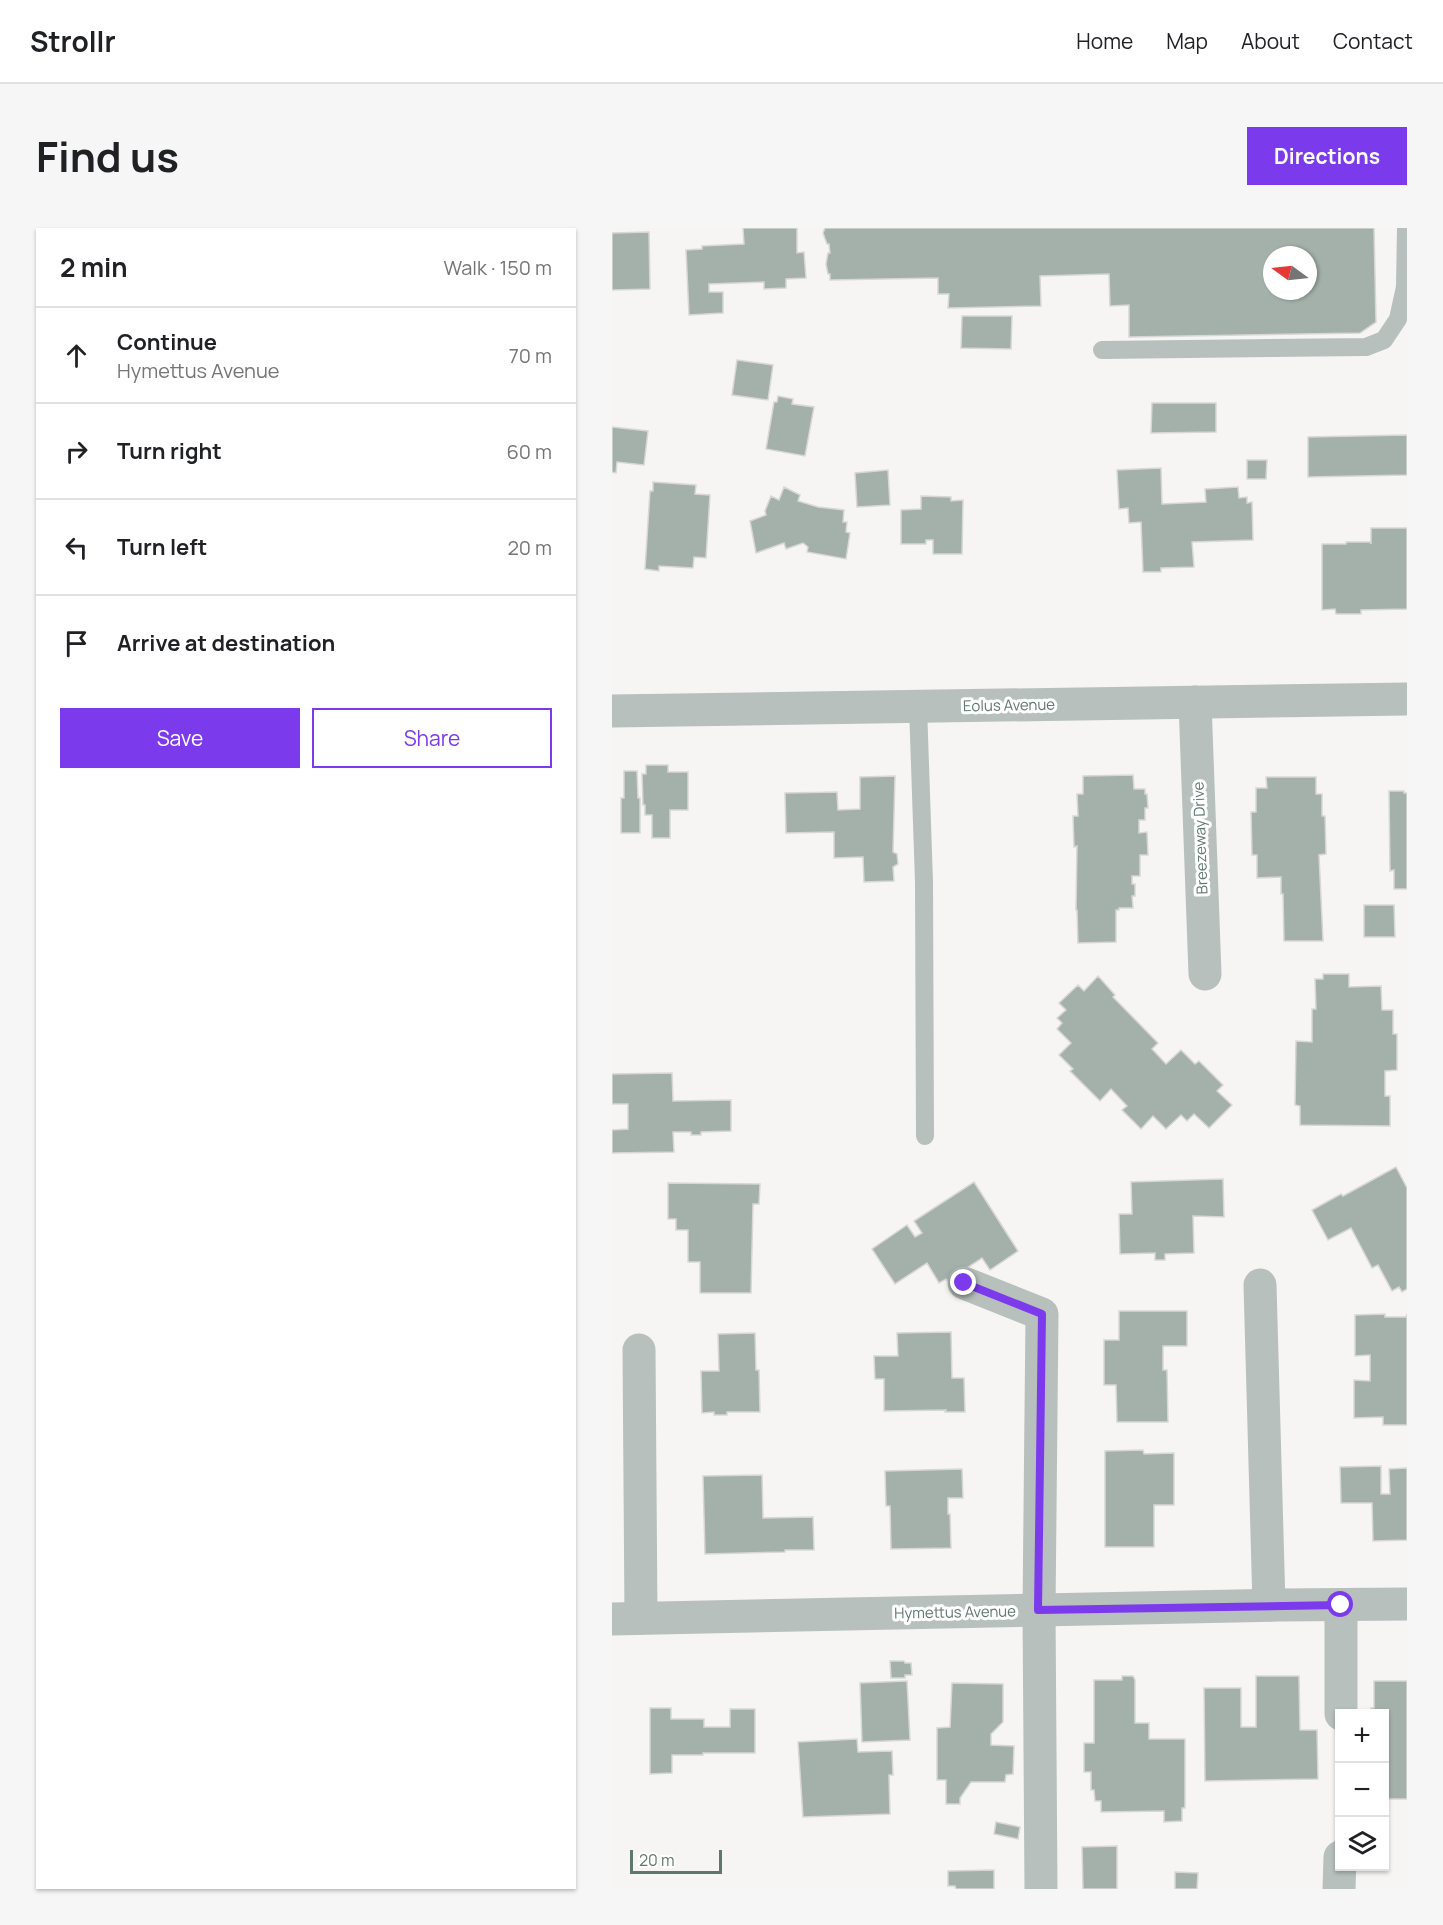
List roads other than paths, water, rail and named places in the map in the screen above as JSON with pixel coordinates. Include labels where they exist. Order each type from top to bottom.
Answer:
[{"type":"street","name":"Eolus Avenue","points":[[612,711],[1407,699]]},
{"type":"street","name":"Breezeway Drive","points":[[1195,702],[1205,974]]},
{"type":"street","points":[[964,1283],[1042,1314],[1038,1610],[1041,1889]]},
{"type":"street","points":[[1260,1285],[1269,1605]]},
{"type":"street","points":[[626,1619],[639,1350]]},
{"type":"street","name":"Hymettus Avenue","points":[[626,1619],[1407,1604]]},
{"type":"street","points":[[1341,1605],[1341,1709]]},
{"type":"street","points":[[1339,1889],[1340,1871]]},
{"type":"lane","points":[[1102,350],[1366,347],[1384,340],[1398,319],[1405,287],[1406,228]]},
{"type":"lane","points":[[918,706],[924,882],[925,1136]]}]
